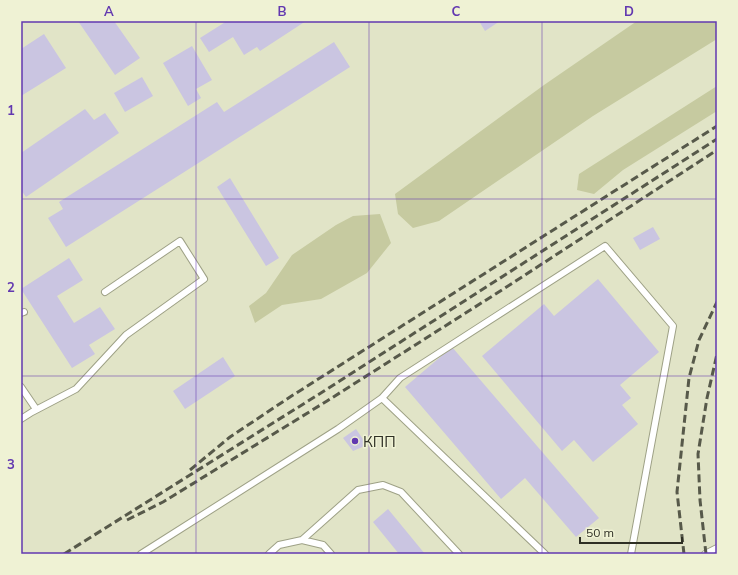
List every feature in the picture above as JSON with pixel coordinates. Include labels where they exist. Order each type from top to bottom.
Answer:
[{"type":"lane","points":[[21,419],[36,409],[76,389],[126,335],[204,279],[180,242],[105,292]]},
{"type":"lane","points":[[141,554],[338,429],[382,398],[400,378],[605,246],[673,326],[631,554]]},
{"type":"lane","points":[[21,388],[36,409]]},
{"type":"lane","points":[[382,398],[545,554]]},
{"type":"lane","points":[[302,540],[358,490],[383,485],[401,492],[459,554]]},
{"type":"lane","points":[[269,554],[279,545],[302,540],[323,545],[331,554]]},
{"type":"lane","points":[[705,554],[717,548]]},
{"type":"green space","points":[[637,21],[717,21],[717,39],[593,116],[439,221],[413,228],[398,214],[395,194],[544,85]]},
{"type":"green space","points":[[717,86],[717,111],[623,170],[594,194],[577,190],[579,174]]},
{"type":"green space","points":[[380,214],[391,243],[367,273],[321,299],[282,305],[255,323],[249,306],[266,293],[292,255],[336,225],[353,216]]},
{"type":"building","points":[[78,21],[114,21],[140,58],[115,75]]},
{"type":"building","points":[[227,21],[306,21],[260,51],[257,47],[244,55],[233,37],[209,52],[200,38]]},
{"type":"building","points":[[479,21],[500,21],[485,31]]},
{"type":"building","points":[[44,34],[66,68],[21,96],[21,49]]},
{"type":"building","points":[[334,42],[350,67],[66,247],[48,218],[63,209],[59,202],[217,102],[224,112]]},
{"type":"building","points":[[192,46],[212,80],[196,89],[201,98],[188,106],[163,63]]},
{"type":"building","points":[[142,77],[153,96],[125,112],[114,93]]},
{"type":"building","points":[[85,109],[94,120],[105,113],[119,133],[26,197],[21,190],[21,153]]},
{"type":"building","points":[[230,178],[279,258],[266,266],[217,187]]},
{"type":"building","points":[[653,227],[660,239],[640,250],[633,238]]},
{"type":"building","points":[[69,258],[83,280],[57,296],[74,323],[100,307],[115,329],[89,345],[95,354],[72,368],[21,289]]},
{"type":"building","points":[[598,279],[659,352],[620,385],[631,398],[622,405],[638,424],[593,462],[574,440],[562,451],[482,356],[544,304],[554,316]]},
{"type":"building","points":[[452,347],[599,518],[576,537],[525,478],[501,499],[405,387]]},
{"type":"building","points":[[223,357],[235,376],[185,409],[173,391]]},
{"type":"building","name":"КПП","points":[[356,429],[367,445],[353,451],[343,438]]},
{"type":"building","points":[[388,509],[425,554],[399,554],[373,522]]},
{"type":"railway","points":[[190,470],[230,437],[290,397],[717,126]]},
{"type":"railway","points":[[64,554],[324,391],[717,139]]},
{"type":"railway","points":[[127,520],[163,502],[327,401],[505,288],[717,150]]},
{"type":"railway","points":[[684,554],[677,492],[689,378],[699,340],[717,302]]},
{"type":"railway","points":[[706,554],[700,500],[698,454],[707,398],[717,354]]},
{"type":"place","name":"КПП","points":[[355,441]]}]
